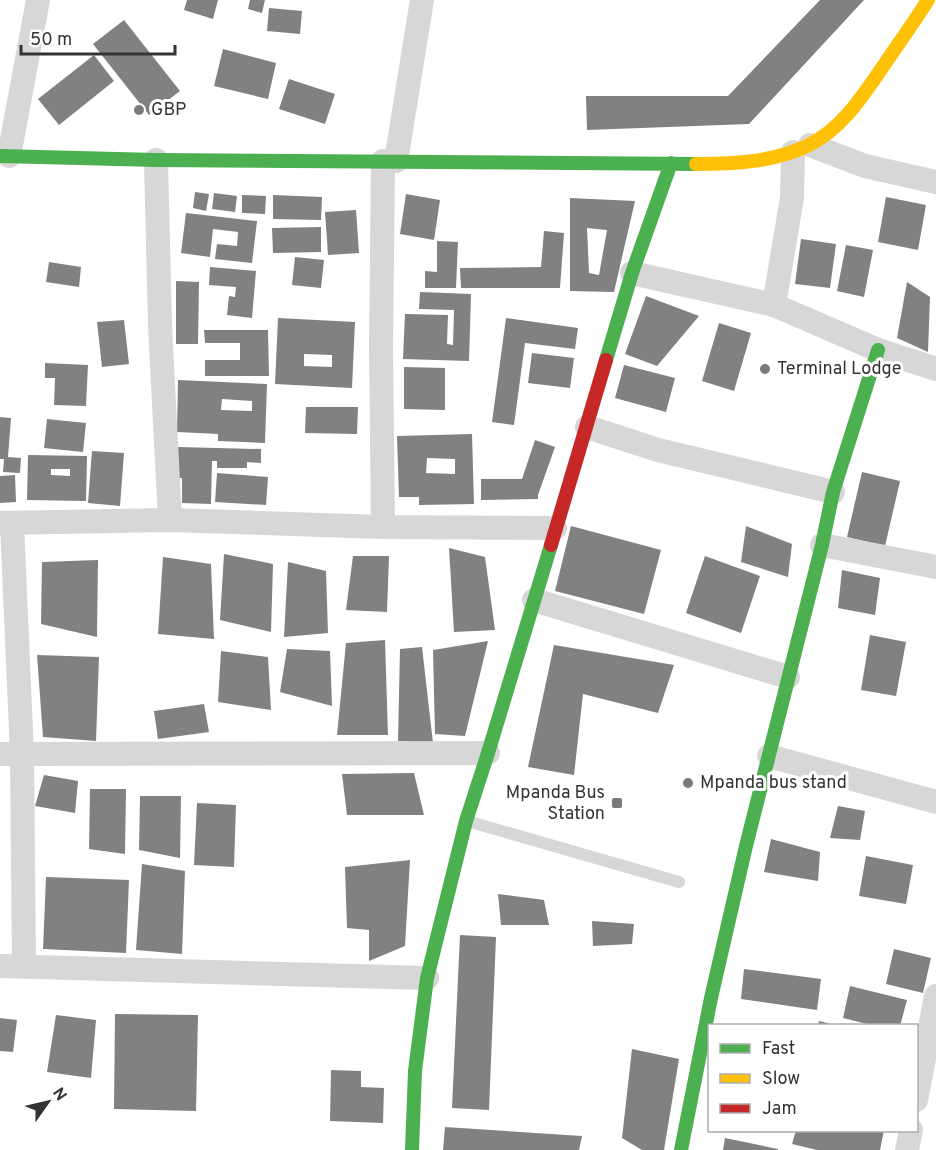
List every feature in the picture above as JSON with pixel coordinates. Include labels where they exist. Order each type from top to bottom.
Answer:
[{"type":"street","points":[[38,0],[5,156],[156,160],[714,164],[753,162],[801,148],[839,124],[860,99],[928,0]]},
{"type":"street","points":[[383,527],[381,348],[389,161],[422,0]]},
{"type":"street","points":[[801,148],[936,183]]},
{"type":"street","points":[[774,305],[801,148]]},
{"type":"street","points":[[156,160],[160,326],[170,520]]},
{"type":"street","points":[[412,1150],[415,1071],[427,978],[466,821],[632,273],[670,163]]},
{"type":"street","points":[[632,273],[774,305],[878,350],[936,369]]},
{"type":"street","points":[[681,1150],[694,1074],[725,931],[822,545],[833,492],[878,350]]},
{"type":"street","points":[[587,426],[658,450],[833,492]]},
{"type":"street","points":[[24,966],[11,754],[6,524],[170,520],[383,527],[555,528]]},
{"type":"street","points":[[822,545],[936,567]]},
{"type":"street","points":[[534,600],[788,677]]},
{"type":"street","points":[[11,754],[488,753]]},
{"type":"street","points":[[769,756],[936,802]]},
{"type":"street","points":[[0,966],[427,978]]},
{"type":"street","points":[[918,1090],[936,996]]},
{"type":"street","points":[[907,1150],[911,1132]]},
{"type":"lane","points":[[466,821],[679,882]]},
{"type":"building","points":[[187,0],[218,0],[213,19],[184,10]]},
{"type":"building","points":[[250,0],[265,0],[262,13],[248,9]]},
{"type":"building","points":[[820,0],[864,0],[749,124],[587,130],[586,96],[728,96]]},
{"type":"building","points":[[269,8],[302,11],[300,34],[267,31]]},
{"type":"building","points":[[124,20],[180,91],[149,115],[93,44]]},
{"type":"building","points":[[223,49],[276,63],[268,99],[214,86]]},
{"type":"building","points":[[94,55],[114,81],[59,125],[38,99]]},
{"type":"building","points":[[289,79],[335,94],[325,124],[279,109]]},
{"type":"building","points":[[195,192],[209,194],[206,211],[193,208]]},
{"type":"building","points":[[214,193],[237,196],[235,212],[212,209]]},
{"type":"building","points":[[406,194],[440,200],[434,240],[400,234]]},
{"type":"building","points":[[242,195],[266,196],[265,214],[242,213]]},
{"type":"building","points":[[273,195],[322,197],[321,220],[273,219]]},
{"type":"building","points":[[886,197],[926,205],[918,250],[878,242]]},
{"type":"building","points":[[570,198],[635,201],[614,292],[570,291]],"holes":[[[587,228],[607,230],[599,275],[589,273]]]},
{"type":"building","points":[[356,210],[359,253],[328,255],[325,212]]},
{"type":"building","points":[[186,213],[257,221],[252,263],[215,259],[217,244],[237,246],[238,232],[213,229],[210,257],[181,253]]},
{"type":"building","points":[[321,227],[321,252],[273,253],[272,228]]},
{"type":"building","points":[[544,231],[564,233],[560,288],[461,288],[460,268],[541,267]]},
{"type":"building","points":[[801,239],[836,244],[830,288],[795,284]]},
{"type":"building","points":[[437,241],[458,242],[456,288],[425,288],[425,271],[437,272]]},
{"type":"building","points":[[846,245],[873,250],[864,297],[837,291]]},
{"type":"building","points":[[295,257],[324,260],[321,288],[292,285]]},
{"type":"building","points":[[49,262],[81,267],[79,287],[46,282]]},
{"type":"building","points":[[210,267],[256,271],[252,318],[227,315],[229,296],[235,297],[236,287],[209,285]]},
{"type":"building","points":[[176,281],[199,282],[198,344],[176,344]]},
{"type":"building","points":[[907,282],[930,297],[928,352],[897,338]]},
{"type":"building","points":[[420,292],[471,294],[469,361],[403,359],[405,314],[448,315],[447,344],[453,345],[454,310],[419,309]]},
{"type":"building","points":[[646,296],[699,316],[657,366],[625,354]]},
{"type":"building","points":[[278,318],[355,322],[352,388],[275,384]],"holes":[[[304,354],[332,355],[332,367],[304,366]]]},
{"type":"building","points":[[506,318],[578,328],[575,349],[525,343],[514,425],[492,422]]},
{"type":"building","points":[[124,320],[129,364],[102,367],[97,322]]},
{"type":"building","points":[[719,323],[751,333],[734,391],[702,381]]},
{"type":"building","points":[[204,330],[268,330],[269,376],[205,376],[205,360],[240,360],[240,343],[205,343]]},
{"type":"building","points":[[532,353],[574,358],[570,388],[528,383]]},
{"type":"building","points":[[45,363],[88,365],[86,406],[54,405],[55,378],[45,378]]},
{"type":"building","points":[[624,365],[675,378],[666,412],[615,398]]},
{"type":"building","points":[[404,367],[445,368],[445,410],[404,409]]},
{"type":"building","points":[[178,380],[267,384],[265,443],[218,441],[218,434],[177,432]],"holes":[[[222,399],[252,401],[252,411],[221,410]]]},
{"type":"building","points":[[306,407],[358,407],[357,434],[305,433]]},
{"type":"building","points":[[0,417],[11,418],[8,457],[21,458],[20,473],[3,472],[4,459],[0,459]]},
{"type":"building","points":[[47,419],[86,423],[83,452],[44,448]]},
{"type":"building","points":[[472,434],[474,504],[419,505],[419,497],[399,497],[397,436]],"holes":[[[427,458],[455,459],[455,474],[426,473]]]},
{"type":"building","points":[[535,440],[555,447],[538,499],[481,500],[481,479],[522,479]]},
{"type":"building","points":[[178,447],[261,449],[261,463],[247,462],[247,468],[217,468],[217,461],[212,461],[211,504],[182,503],[182,478],[177,478]]},
{"type":"building","points":[[92,451],[124,453],[120,506],[88,503]]},
{"type":"building","points":[[28,455],[87,456],[86,501],[27,500]],"holes":[[[51,469],[70,469],[70,476],[51,475]]]},
{"type":"building","points":[[862,472],[900,481],[885,546],[847,537]]},
{"type":"building","points":[[217,473],[268,477],[266,505],[215,502]]},
{"type":"building","points":[[15,475],[16,502],[0,503],[0,476]]},
{"type":"building","points":[[571,526],[661,550],[644,614],[555,591]]},
{"type":"building","points":[[746,526],[792,544],[788,577],[741,562]]},
{"type":"building","points":[[449,548],[485,557],[495,630],[454,632]]},
{"type":"building","points":[[224,554],[273,564],[271,632],[220,620]]},
{"type":"building","points":[[353,556],[389,556],[387,612],[346,610]]},
{"type":"building","points":[[705,556],[760,576],[741,633],[686,613]]},
{"type":"building","points":[[163,557],[211,564],[214,639],[158,634]]},
{"type":"building","points":[[98,560],[97,637],[41,624],[42,562]]},
{"type":"building","points":[[288,562],[326,571],[328,633],[284,637]]},
{"type":"building","points":[[842,570],[880,578],[875,615],[838,608]]},
{"type":"building","points":[[870,635],[906,642],[896,696],[861,690]]},
{"type":"building","points":[[385,640],[388,735],[337,735],[346,643]]},
{"type":"building","points":[[488,641],[465,736],[435,734],[433,650]]},
{"type":"building","points":[[554,645],[674,665],[658,713],[583,694],[574,775],[528,767]]},
{"type":"building","points":[[422,647],[433,743],[398,741],[400,649]]},
{"type":"building","points":[[287,649],[330,651],[332,706],[280,692]]},
{"type":"building","points":[[221,651],[268,657],[271,710],[218,702]]},
{"type":"building","points":[[37,655],[99,657],[96,741],[43,737]]},
{"type":"building","points":[[204,704],[209,732],[158,739],[154,711]]},
{"type":"building","points":[[414,773],[424,815],[347,815],[342,774]]},
{"type":"building","points":[[44,775],[78,781],[75,813],[35,806]]},
{"type":"building","points":[[90,789],[126,789],[125,854],[89,849]]},
{"type":"building","points":[[140,796],[181,796],[180,858],[139,850]]},
{"type":"building","points":[[197,803],[236,805],[234,867],[194,865]]},
{"type":"building","points":[[838,806],[865,811],[860,840],[830,838]]},
{"type":"building","points":[[771,839],[820,852],[818,881],[764,872]]},
{"type":"building","points":[[866,856],[913,865],[906,904],[859,896]]},
{"type":"building","points":[[410,860],[405,946],[369,961],[369,930],[347,928],[345,867]]},
{"type":"building","points":[[142,864],[185,871],[182,954],[136,950]]},
{"type":"building","points":[[46,877],[129,880],[126,953],[43,949]]},
{"type":"building","points":[[498,894],[544,900],[549,925],[501,925]]},
{"type":"building","points":[[592,921],[634,924],[632,944],[593,946]]},
{"type":"building","points":[[460,935],[496,937],[489,1110],[452,1108]]},
{"type":"building","points":[[894,949],[931,958],[923,993],[886,984]]},
{"type":"building","points":[[744,969],[821,979],[817,1010],[741,999]]},
{"type":"building","points":[[850,986],[907,1000],[901,1024],[867,1024],[843,1018]]},
{"type":"building","points":[[115,1014],[198,1015],[196,1111],[114,1109]]},
{"type":"building","points":[[56,1015],[96,1020],[91,1078],[47,1072]]},
{"type":"building","points":[[0,1018],[17,1020],[13,1052],[0,1051]]},
{"type":"building","points":[[632,1049],[679,1059],[664,1150],[642,1150],[622,1138]]},
{"type":"building","points":[[331,1070],[361,1071],[361,1087],[384,1088],[383,1123],[330,1121]]},
{"type":"building","points":[[445,1127],[582,1136],[579,1150],[443,1150]]},
{"type":"building","points":[[795,1132],[884,1132],[880,1150],[817,1150],[792,1144]]},
{"type":"building","points":[[725,1138],[778,1149],[778,1150],[723,1150]]},
{"type":"traffic: fast","points":[[0,156],[156,160],[696,164]]},
{"type":"traffic: fast","points":[[606,360],[632,273],[671,163]]},
{"type":"traffic: fast","points":[[681,1150],[711,998],[746,846],[822,545],[833,492],[878,350]]},
{"type":"traffic: fast","points":[[412,1150],[415,1071],[427,978],[466,821],[551,545]]},
{"type":"traffic: slow","points":[[696,164],[768,158],[796,151],[821,138],[832,130],[860,99],[928,0]]},
{"type":"traffic: jam","points":[[551,545],[606,360]]},
{"type":"place","name":"GBP","points":[[139,110]]},
{"type":"place","name":"Terminal Lodge","points":[[765,369]]},
{"type":"place","name":"Mpanda bus stand","points":[[688,783]]},
{"type":"place","name":"Mpanda Bus Station","points":[[617,803]]}]
